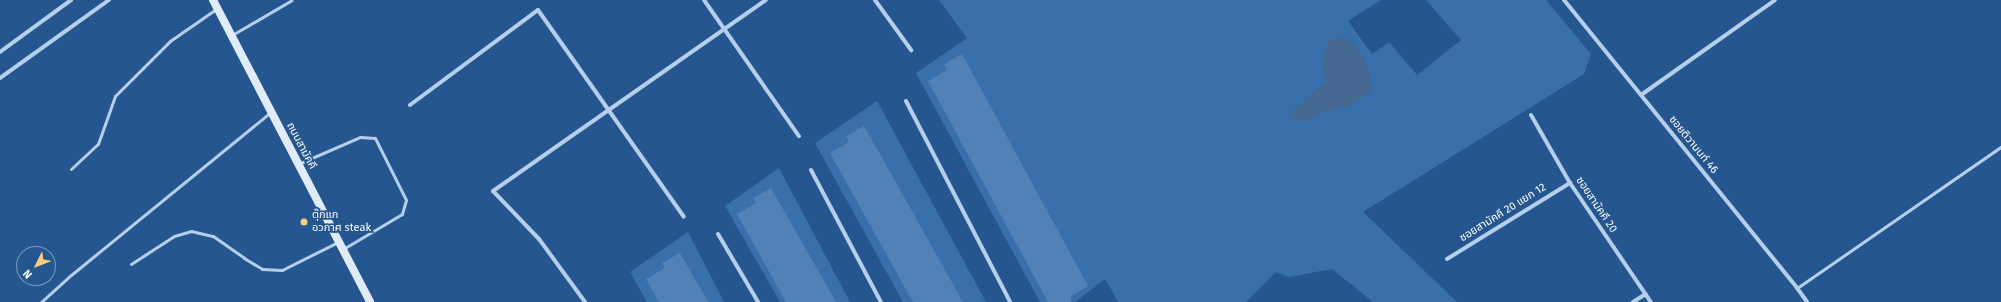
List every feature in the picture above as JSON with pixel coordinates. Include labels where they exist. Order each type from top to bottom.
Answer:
[{"type":"main road","name":"ถนนสามัคคี","points":[[213,0],[370,302]]},
{"type":"street","points":[[0,52],[71,0]]},
{"type":"street","points":[[0,78],[109,0]]},
{"type":"street","points":[[704,0],[799,136]]},
{"type":"street","points":[[585,302],[539,239],[493,191],[766,0]]},
{"type":"street","points":[[875,0],[912,50]]},
{"type":"street","name":"ซอยติวานนท์ 46","points":[[1564,0],[1798,288],[1807,302]]},
{"type":"street","points":[[1641,96],[1775,0]]},
{"type":"street","points":[[410,105],[538,10],[684,217]]},
{"type":"street","points":[[906,100],[1010,302]]},
{"type":"street","name":"ซอยสามัคคี 20","points":[[1531,115],[1570,183],[1651,302]]},
{"type":"street","points":[[811,170],[881,302]]},
{"type":"street","name":"ซอยสามัคคี 20 แยก 12","points":[[1447,259],[1570,183]]},
{"type":"street","points":[[718,234],[758,302]]},
{"type":"street","points":[[1633,302],[1646,294]]},
{"type":"lane","points":[[232,35],[292,0]]},
{"type":"lane","points":[[71,169],[98,144],[115,96],[170,41],[218,8]]},
{"type":"lane","points":[[42,302],[71,275],[271,112]]},
{"type":"lane","points":[[131,264],[174,236],[191,231],[213,236],[262,269],[282,270],[341,245],[402,214],[406,200],[375,138],[360,137],[298,164]]},
{"type":"lane","points":[[1798,288],[2001,147]]},
{"type":"shaded area","points":[[939,0],[1381,0],[1348,21],[1372,54],[1389,42],[1417,75],[1461,40],[1426,0],[1546,0],[1591,54],[1584,74],[1363,212],[1457,302],[1373,302],[1332,269],[1289,277],[1276,272],[1246,302],[1118,302],[1105,279],[1075,302],[1040,302],[916,73],[967,38]],"holes":[[[1347,38],[1363,57],[1370,75],[1353,105],[1287,117],[1325,83],[1324,60]]]},
{"type":"shaded area","points":[[1347,38],[1363,57],[1370,75],[1371,91],[1353,105],[1320,112],[1307,122],[1287,117],[1325,83],[1324,60],[1328,39]]},
{"type":"shaded area","points":[[877,101],[986,302],[903,302],[815,143]]},
{"type":"shaded area","points":[[779,168],[850,302],[780,302],[725,206]]},
{"type":"shaded area","points":[[688,232],[724,302],[647,302],[630,272]]},
{"type":"building","points":[[962,54],[1088,286],[1071,296],[1071,302],[1048,302],[928,81],[947,70],[944,64]]},
{"type":"building","points":[[864,126],[963,302],[913,302],[830,153],[849,142],[846,136]]},
{"type":"building","points":[[771,188],[836,302],[786,302],[737,214],[756,203],[753,198]]},
{"type":"building","points":[[680,253],[709,302],[659,302],[646,279],[665,268],[662,263]]},
{"type":"place","name":"ตุ๊กแก อวกาศ steak","points":[[304,222]]}]
